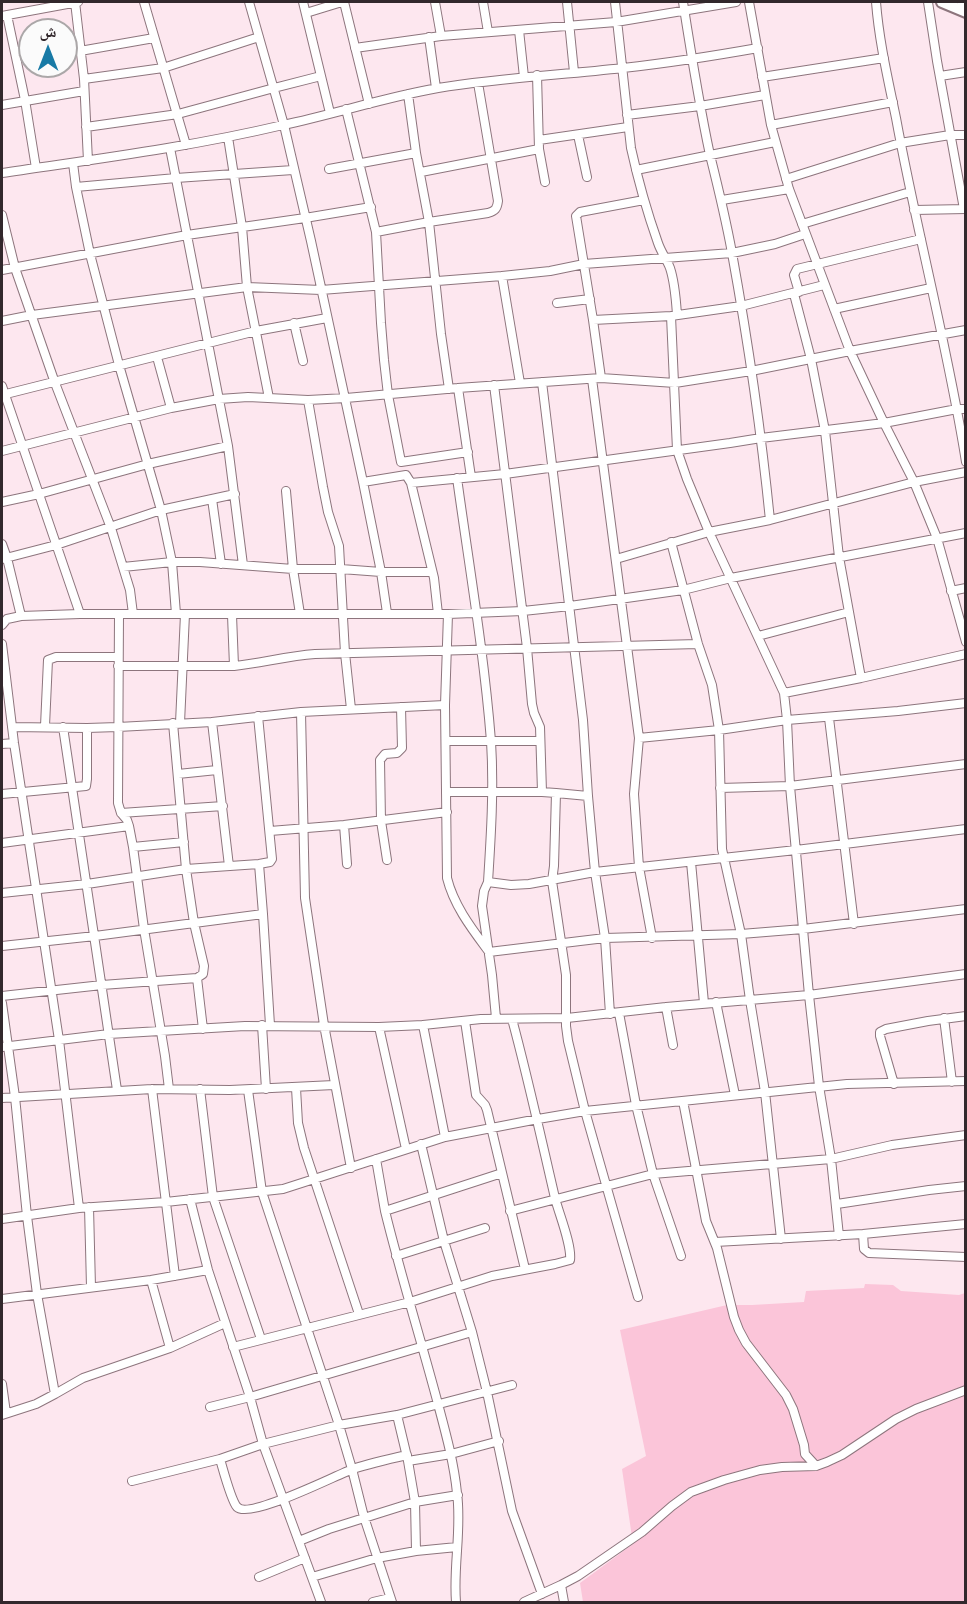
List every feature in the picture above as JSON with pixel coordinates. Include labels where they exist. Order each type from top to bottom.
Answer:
[{"type":"street","points":[[36,168],[15,52],[4,15],[77,2],[88,161]]},
{"type":"street","points":[[144,2],[186,145]]},
{"type":"street","points":[[249,2],[284,125],[346,398],[387,613]]},
{"type":"street","points":[[303,2],[330,113]]},
{"type":"street","points":[[306,13],[343,2],[369,104]]},
{"type":"street","points":[[435,2],[441,36]]},
{"type":"street","points":[[483,2],[488,32]]},
{"type":"street","points":[[567,2],[574,72]]},
{"type":"street","points":[[615,2],[628,127],[636,170],[658,244],[672,275],[677,450],[709,532],[784,693],[809,995],[819,1086],[837,1204],[839,1236]]},
{"type":"street","points":[[683,2],[700,106],[722,200],[741,306],[761,438],[770,520]]},
{"type":"street","points":[[355,48],[429,37],[616,22],[736,2]]},
{"type":"street","points":[[749,2],[771,125],[789,189],[850,351],[914,482],[937,538],[966,642]]},
{"type":"street","points":[[876,2],[884,58],[910,192],[941,335],[961,409],[966,462]]},
{"type":"street","points":[[914,210],[965,209],[928,2]]},
{"type":"street","points":[[942,2],[966,12]]},
{"type":"street","points":[[519,30],[524,76]]},
{"type":"street","points":[[84,80],[163,68],[259,37]]},
{"type":"street","points":[[429,37],[436,88]]},
{"type":"street","points":[[79,47],[154,38]]},
{"type":"street","points":[[2,173],[228,137],[436,88],[524,76],[622,68],[758,48]]},
{"type":"street","points":[[762,77],[884,58]]},
{"type":"street","points":[[940,76],[966,72]]},
{"type":"street","points":[[537,75],[539,149],[545,182]]},
{"type":"street","points":[[86,128],[178,114],[321,76]]},
{"type":"street","points":[[376,232],[488,213],[496,209],[498,201],[478,83]]},
{"type":"street","points":[[2,105],[84,91]]},
{"type":"street","points":[[408,94],[429,222],[449,389]]},
{"type":"street","points":[[627,115],[765,95]]},
{"type":"street","points":[[771,125],[893,102]]},
{"type":"street","points":[[346,109],[376,232],[381,333],[388,395],[401,462],[411,483],[432,572],[438,614]]},
{"type":"street","points":[[539,140],[628,127]]},
{"type":"street","points":[[578,135],[586,177]]},
{"type":"street","points":[[786,179],[900,143],[950,135],[966,135]]},
{"type":"street","points":[[228,137],[242,227],[247,287],[269,398]]},
{"type":"street","points":[[636,170],[775,142]]},
{"type":"street","points":[[170,148],[228,446],[243,565]]},
{"type":"street","points":[[421,172],[539,149]]},
{"type":"street","points":[[329,169],[416,153]]},
{"type":"street","points":[[2,996],[197,978],[202,976],[204,970],[186,869],[178,774],[177,723],[183,666],[181,614],[161,510],[90,254],[76,187],[74,163]]},
{"type":"street","points":[[76,187],[293,170]]},
{"type":"street","points":[[722,200],[789,189]]},
{"type":"street","points":[[802,224],[910,192]]},
{"type":"street","points":[[644,200],[577,214],[576,225],[593,320],[602,460],[639,738],[634,794],[639,867],[652,938]]},
{"type":"street","points":[[2,270],[187,235],[371,207]]},
{"type":"street","points":[[2,218],[15,268],[55,382],[111,528],[130,590],[133,614]]},
{"type":"street","points":[[2,321],[32,315],[247,287],[321,290],[502,276],[550,271],[584,264],[732,253],[775,244],[805,234]]},
{"type":"street","points":[[861,678],[839,557],[825,431],[794,275],[795,271],[921,239]]},
{"type":"street","points":[[502,276],[520,383]]},
{"type":"street","points":[[593,320],[674,316],[741,306],[824,285]]},
{"type":"street","points":[[834,309],[931,288]]},
{"type":"street","points":[[557,303],[590,299]]},
{"type":"street","points":[[3,395],[256,331],[327,318]]},
{"type":"street","points":[[294,323],[303,361]]},
{"type":"street","points":[[2,451],[171,408],[219,399],[346,398],[597,378],[675,382],[751,371],[966,330]]},
{"type":"street","points":[[157,357],[171,408]]},
{"type":"street","points":[[542,382],[583,720],[595,872],[614,1013],[653,1174],[681,1256]]},
{"type":"street","points":[[494,385],[523,610],[532,704],[540,727],[542,792]]},
{"type":"street","points":[[2,386],[3,395],[80,614]]},
{"type":"street","points":[[458,388],[471,477]]},
{"type":"street","points":[[308,400],[328,512],[339,546],[345,653],[351,709]]},
{"type":"street","points":[[411,483],[505,474],[825,431],[961,409]]},
{"type":"street","points":[[2,502],[228,446]]},
{"type":"street","points":[[401,462],[468,452]]},
{"type":"street","points":[[616,559],[709,532],[770,520],[914,482],[966,472]]},
{"type":"street","points":[[363,482],[406,475]]},
{"type":"street","points":[[457,478],[481,649],[491,741],[493,792],[488,882],[482,902],[496,1018]]},
{"type":"street","points":[[286,491],[293,569],[300,614]]},
{"type":"street","points":[[4,559],[111,528],[161,510],[235,494]]},
{"type":"street","points":[[212,498],[221,564]]},
{"type":"street","points":[[2,625],[7,619],[21,616],[80,614],[448,614],[570,606],[683,590],[731,578],[966,533]]},
{"type":"street","points":[[671,542],[698,644],[712,685],[719,730],[721,840],[741,934],[765,1092],[781,1239]]},
{"type":"street","points":[[2,544],[4,559],[21,616]]},
{"type":"street","points":[[123,567],[172,562],[293,569],[432,572]]},
{"type":"street","points":[[951,591],[966,588]]},
{"type":"street","points":[[758,636],[849,612]]},
{"type":"street","points":[[119,614],[117,794],[119,808],[127,820],[134,847],[136,876],[169,1089]]},
{"type":"street","points":[[448,614],[445,705],[449,887],[460,911],[489,952]]},
{"type":"street","points":[[232,615],[234,666]]},
{"type":"street","points":[[45,726],[48,660],[56,657],[183,666],[234,666],[291,656],[345,653],[698,644]]},
{"type":"street","points":[[2,646],[21,792],[59,1040],[79,1208]]},
{"type":"street","points":[[784,693],[966,654]]},
{"type":"street","points":[[639,738],[787,720],[829,718],[966,703]]},
{"type":"street","points":[[12,727],[118,727],[212,722],[301,712],[445,705]]},
{"type":"street","points":[[2,706],[10,714]]},
{"type":"street","points":[[387,860],[381,821],[380,760],[383,756],[397,753],[402,748],[402,707]]},
{"type":"street","points":[[301,712],[305,898],[334,1085],[351,1168]]},
{"type":"street","points":[[2,893],[87,884],[186,869],[259,864],[271,861],[258,716]]},
{"type":"street","points":[[829,718],[854,924]]},
{"type":"street","points":[[212,722],[229,866]]},
{"type":"street","points":[[63,727],[117,1090]]},
{"type":"street","points":[[2,794],[87,785],[87,728]]},
{"type":"street","points":[[446,741],[540,741]]},
{"type":"street","points":[[2,744],[14,743]]},
{"type":"street","points":[[720,788],[790,786],[966,764]]},
{"type":"street","points":[[178,774],[217,770]]},
{"type":"street","points":[[447,792],[542,792],[588,796]]},
{"type":"street","points":[[556,793],[552,881],[566,975],[568,1041],[605,1185],[638,1297]]},
{"type":"street","points":[[121,813],[223,806]]},
{"type":"street","points":[[270,831],[447,813]]},
{"type":"street","points":[[344,825],[347,864]]},
{"type":"street","points":[[2,843],[129,826]]},
{"type":"street","points":[[488,882],[520,885],[595,872],[966,829]]},
{"type":"street","points":[[134,847],[184,842]]},
{"type":"street","points":[[691,862],[704,1004]]},
{"type":"street","points":[[259,864],[263,914],[266,1089]]},
{"type":"street","points":[[489,952],[605,938],[698,936],[803,929],[966,909]]},
{"type":"street","points":[[2,946],[263,914]]},
{"type":"street","points":[[5,1047],[160,1030],[266,1025],[379,1027],[496,1018],[567,1018],[716,1002],[809,995],[966,974]]},
{"type":"street","points":[[197,978],[203,1029]]},
{"type":"street","points":[[716,1002],[735,1095]]},
{"type":"street","points":[[2,1003],[5,1047],[15,1097],[37,1294],[55,1394]]},
{"type":"street","points":[[666,1007],[673,1045]]},
{"type":"street","points":[[894,1084],[880,1032],[944,1018],[966,1016]]},
{"type":"street","points":[[944,1018],[952,1082]]},
{"type":"street","points":[[233,1347],[410,1302],[492,1276],[567,1262],[570,1259],[512,1019]]},
{"type":"street","points":[[465,1021],[476,1095],[486,1107],[525,1269]]},
{"type":"street","points":[[423,1025],[445,1137]]},
{"type":"street","points":[[379,1027],[406,1149]]},
{"type":"street","points":[[2,1219],[79,1208],[166,1202],[283,1189],[445,1137],[585,1111],[819,1086],[966,1081]]},
{"type":"street","points":[[2,1098],[117,1090],[266,1089],[334,1085]]},
{"type":"street","points":[[296,1088],[300,1134],[359,1314]]},
{"type":"street","points":[[152,1089],[175,1276]]},
{"type":"street","points":[[200,1089],[213,1197],[261,1339]]},
{"type":"street","points":[[248,1089],[262,1191],[339,1425],[364,1517],[391,1600],[373,1602]]},
{"type":"street","points":[[683,1101],[706,1221],[715,1242],[730,1304],[739,1330],[757,1358],[786,1395],[793,1410],[805,1454],[816,1466]]},
{"type":"street","points":[[510,1211],[653,1174],[831,1159],[892,1145],[966,1135]]},
{"type":"street","points":[[421,1144],[444,1241],[472,1332],[487,1392],[512,1511],[542,1594]]},
{"type":"street","points":[[376,1159],[396,1256],[423,1345],[451,1454],[458,1495],[456,1602]]},
{"type":"street","points":[[385,1211],[502,1173]]},
{"type":"street","points":[[837,1204],[966,1186]]},
{"type":"street","points":[[190,1199],[208,1270],[263,1444],[321,1602]]},
{"type":"street","points":[[89,1207],[92,1287]]},
{"type":"street","points":[[715,1242],[839,1236],[966,1224]]},
{"type":"street","points":[[396,1256],[485,1228]]},
{"type":"street","points":[[863,1234],[864,1249],[868,1253],[966,1257]]},
{"type":"street","points":[[2,1299],[151,1280],[208,1270]]},
{"type":"street","points":[[151,1280],[170,1348]]},
{"type":"street","points":[[2,1384],[4,1414],[36,1404],[83,1378],[170,1348],[225,1323]]},
{"type":"street","points":[[210,1407],[472,1332]]},
{"type":"street","points":[[132,1481],[220,1459],[263,1444],[339,1425],[438,1406],[512,1385]]},
{"type":"street","points":[[524,1602],[578,1576],[642,1532],[691,1492],[760,1470],[816,1466],[842,1455],[896,1419],[966,1390]]},
{"type":"street","points":[[397,1415],[408,1458],[415,1502],[416,1551]]},
{"type":"street","points":[[220,1459],[237,1506],[250,1509],[283,1499],[352,1469],[408,1458],[451,1454],[499,1441]]},
{"type":"street","points":[[299,1541],[364,1517],[415,1502],[458,1495]]},
{"type":"street","points":[[312,1577],[377,1558],[457,1547]]},
{"type":"street","points":[[259,1577],[305,1558]]},
{"type":"street","points":[[561,1585],[564,1602]]},
{"type":"shaded area","points":[[865,1284],[893,1285],[901,1291],[959,1295],[965,1293],[965,1602],[583,1602],[580,1583],[633,1544],[622,1469],[646,1456],[620,1330],[727,1305],[804,1302],[806,1291],[864,1288]]}]
